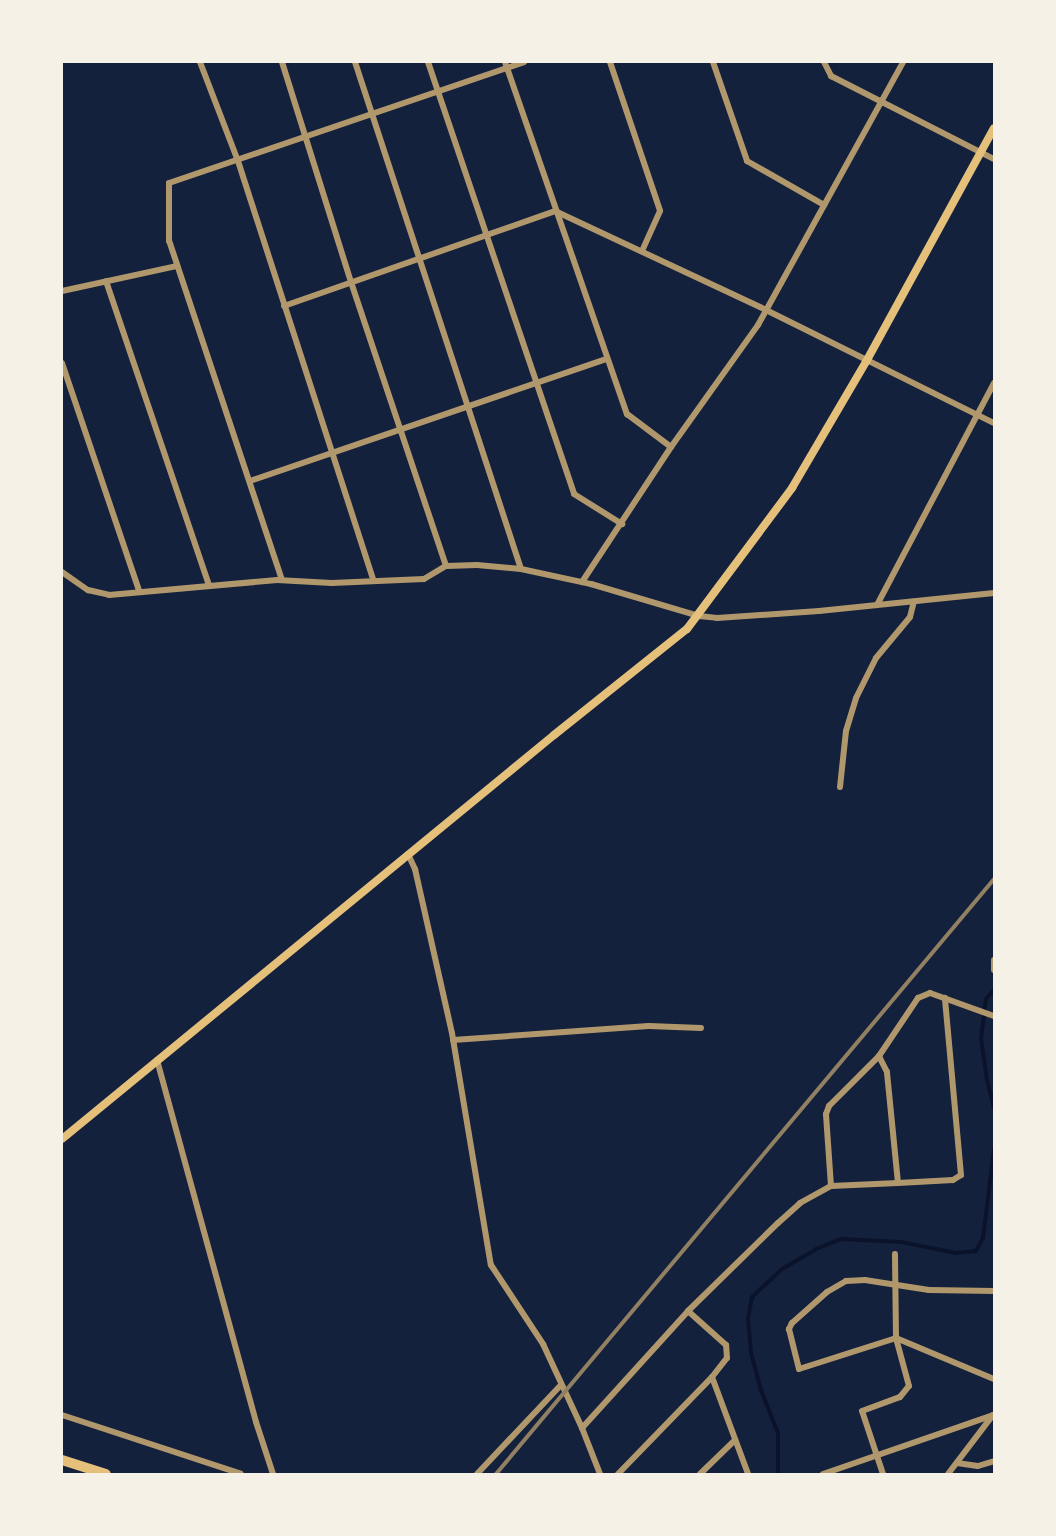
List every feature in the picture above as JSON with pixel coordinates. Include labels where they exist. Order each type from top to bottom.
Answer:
[{"type":"highway","points":[[62,1460],[106,1474]]},
{"type":"highway","points":[[84,1467],[115,1474]]},
{"type":"main road","points":[[62,1139],[408,854],[687,629],[699,616],[792,488],[867,360],[994,128]]},
{"type":"street","points":[[200,62],[238,161],[374,581]]},
{"type":"street","points":[[282,62],[351,282],[446,566]]},
{"type":"street","points":[[355,62],[521,569]]},
{"type":"street","points":[[428,62],[574,494],[622,524]]},
{"type":"street","points":[[282,580],[169,241],[169,183],[438,92],[506,64],[524,62]]},
{"type":"street","points":[[610,62],[660,211],[642,251]]},
{"type":"street","points":[[713,62],[747,161],[824,205]]},
{"type":"street","points":[[824,62],[831,76],[994,159]]},
{"type":"street","points":[[582,582],[671,447],[766,310],[903,62]]},
{"type":"street","points":[[506,64],[627,414],[671,447]]},
{"type":"street","points":[[284,306],[555,211],[766,310],[994,423]]},
{"type":"street","points":[[62,291],[177,266]]},
{"type":"street","points":[[106,281],[209,585]]},
{"type":"street","points":[[250,481],[607,359]]},
{"type":"street","points":[[62,363],[139,591]]},
{"type":"street","points":[[877,605],[994,383]]},
{"type":"street","points":[[62,572],[88,590],[109,595],[282,580],[332,583],[424,579],[446,566],[477,565],[521,569],[582,582],[699,616],[740,617],[994,593]]},
{"type":"street","points":[[840,787],[846,731],[856,698],[876,658],[910,617],[914,601]]},
{"type":"street","points":[[408,854],[415,869],[453,1040],[491,1265],[543,1344],[582,1428],[600,1474]]},
{"type":"street","points":[[994,960],[994,970]]},
{"type":"street","points":[[831,1186],[826,1114],[829,1106],[879,1056],[918,998],[930,993],[994,1016]]},
{"type":"street","points":[[582,1428],[688,1311],[791,1211],[831,1186],[953,1180],[961,1175],[945,998]]},
{"type":"street","points":[[453,1040],[649,1026],[702,1028]]},
{"type":"street","points":[[879,1056],[887,1072],[898,1183]]},
{"type":"street","points":[[157,1060],[256,1422],[273,1474]]},
{"type":"street","points":[[883,1474],[862,1411],[900,1397],[908,1390],[896,1338],[893,1283],[895,1254]]},
{"type":"street","points":[[994,1291],[929,1290],[893,1283],[865,1280],[846,1281],[827,1292],[792,1323],[789,1329],[798,1368],[801,1370],[896,1338],[994,1379]]},
{"type":"street","points":[[618,1474],[712,1377],[727,1358],[727,1347],[688,1311]]},
{"type":"street","points":[[712,1377],[748,1474]]},
{"type":"street","points":[[477,1474],[561,1385]]},
{"type":"street","points":[[823,1474],[994,1414]]},
{"type":"street","points":[[948,1474],[994,1414]]},
{"type":"street","points":[[62,1415],[241,1474]]},
{"type":"street","points":[[700,1474],[735,1440]]},
{"type":"street","points":[[957,1463],[978,1466],[994,1461]]},
{"type":"waterway","points":[[994,990],[986,999],[981,1038],[994,1108]]},
{"type":"waterway","points":[[778,1474],[778,1433],[761,1390],[751,1352],[748,1319],[752,1297],[782,1269],[816,1249],[841,1239],[901,1242],[956,1253],[976,1251],[983,1238],[994,1150]]},
{"type":"railway","points":[[496,1474],[994,879]]}]
